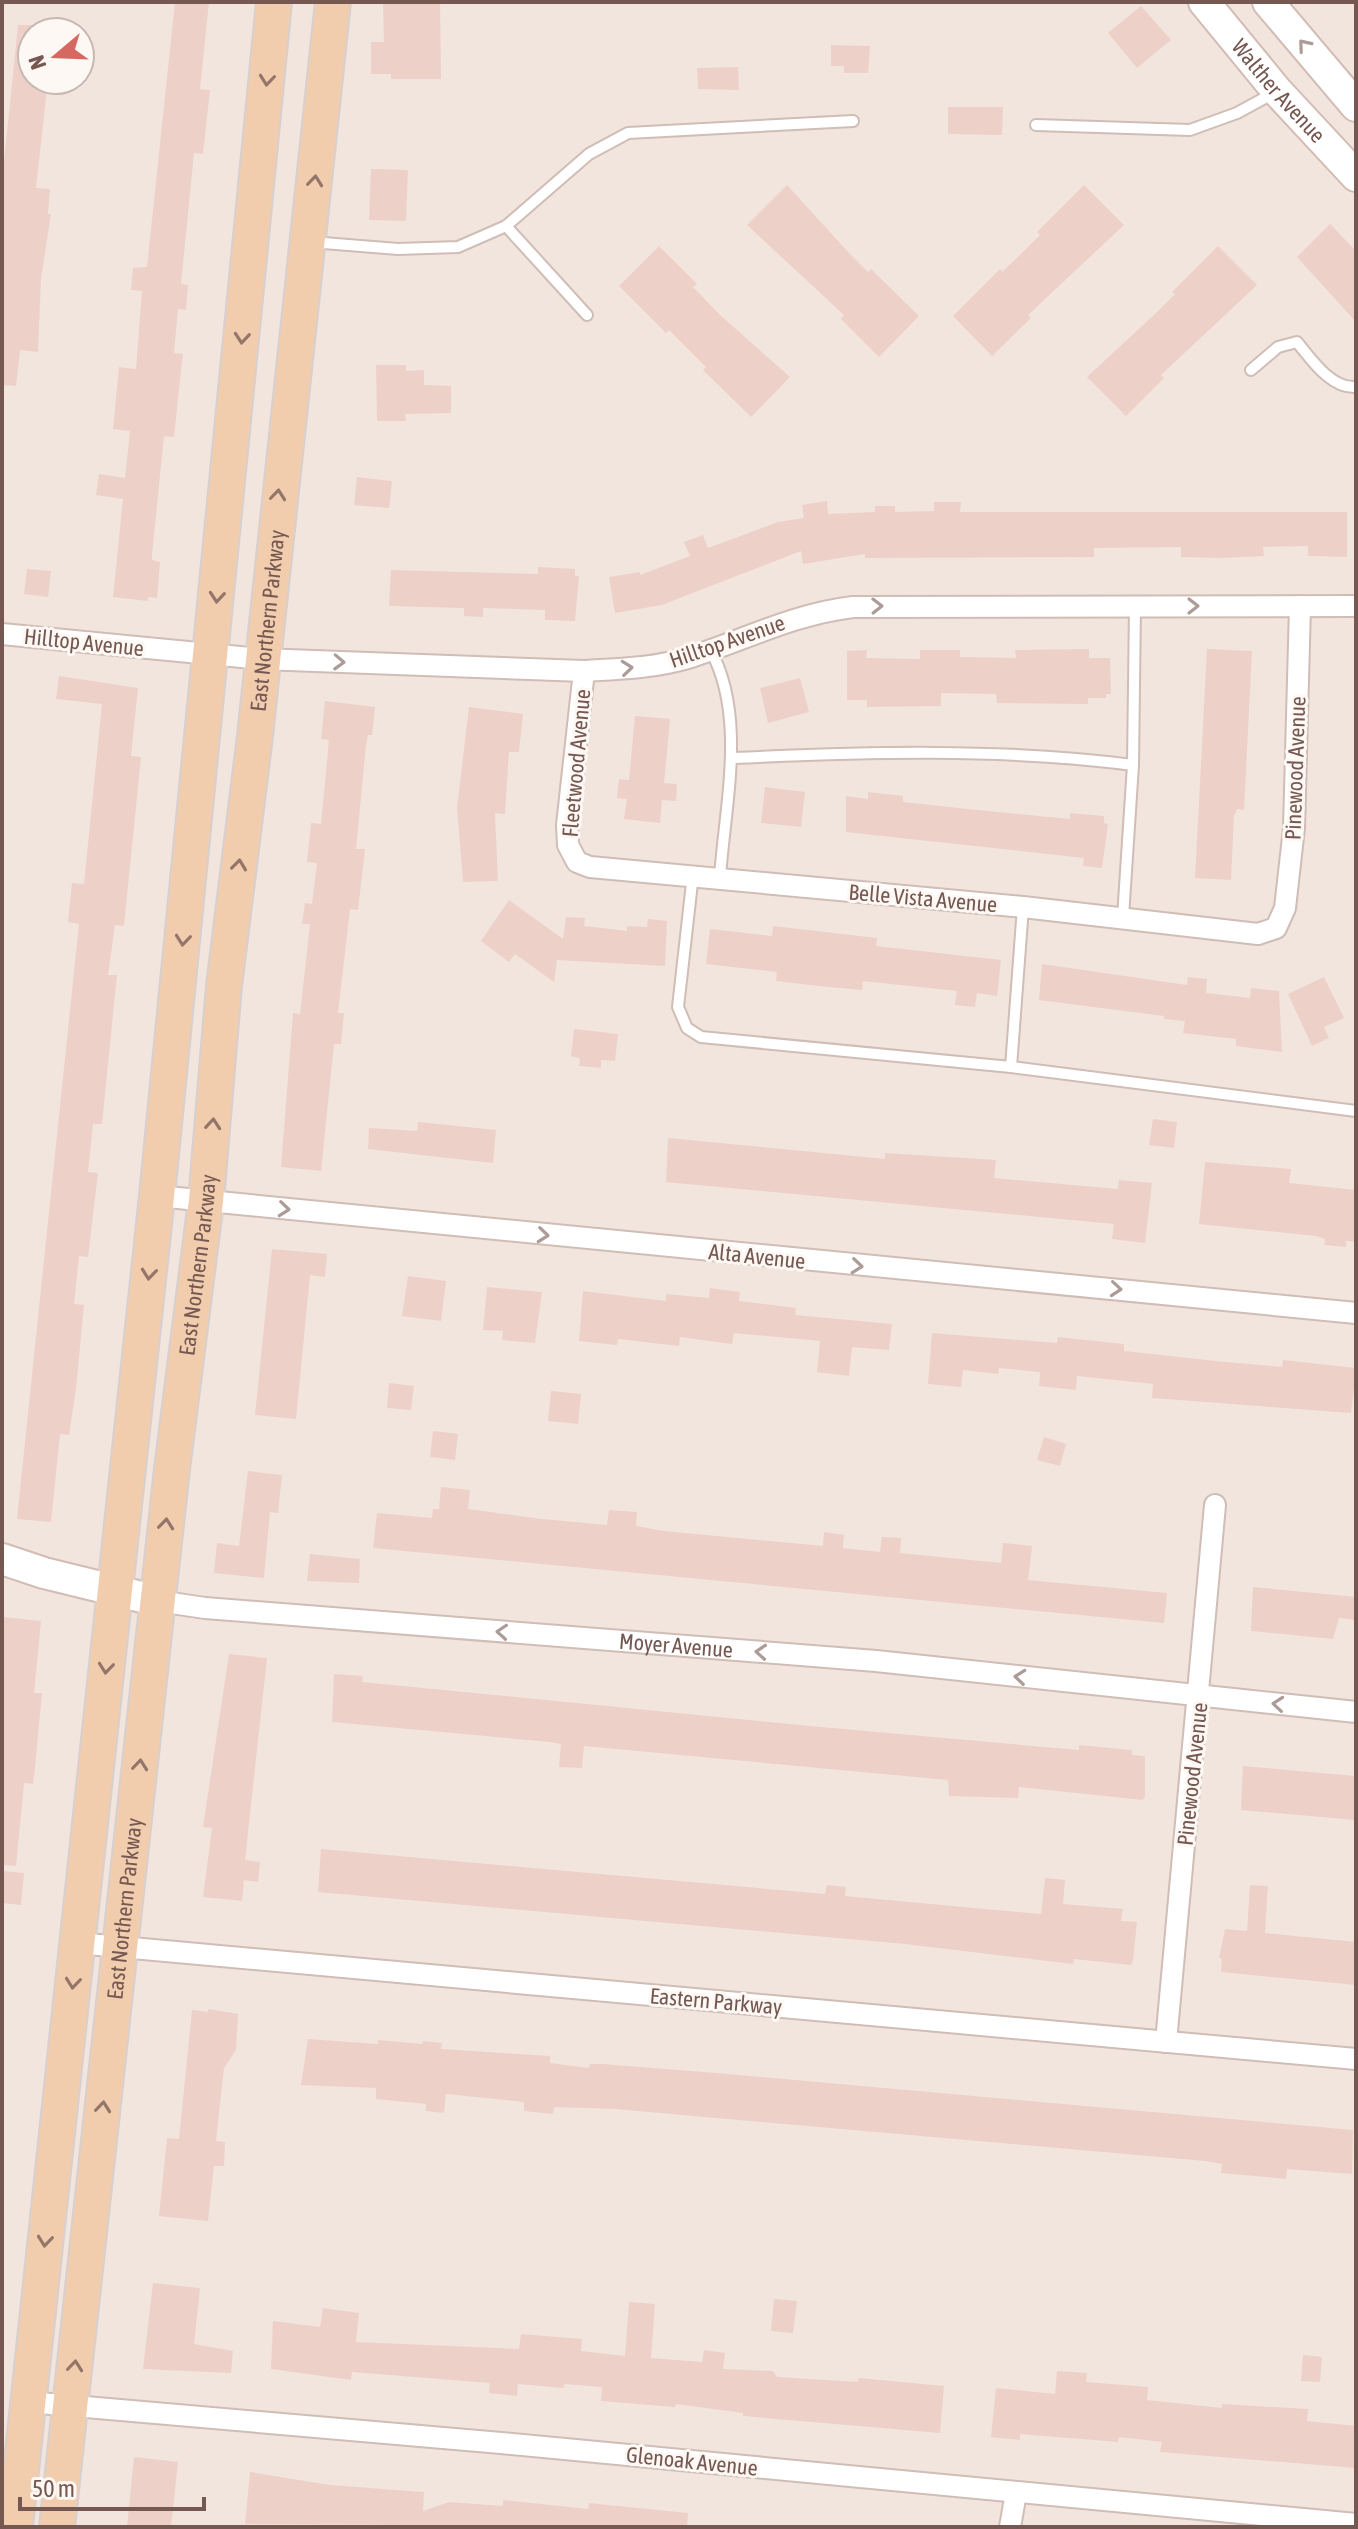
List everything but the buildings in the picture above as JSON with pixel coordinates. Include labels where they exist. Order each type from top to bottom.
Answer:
[{"type":"main road","name":"East Northern Parkway","points":[[15,2527],[157,1196],[274,2]]},
{"type":"main road","name":"East Northern Parkway","points":[[57,2527],[158,1601],[206,1201],[224,986],[300,294],[309,242],[333,2]]},
{"type":"main road","name":"Walther Avenue","points":[[1204,2],[1277,91],[1356,176]]},
{"type":"main road","points":[[1268,2],[1356,106]]},
{"type":"main road","points":[[247,285],[300,294]]},
{"type":"main road","name":"Moyer Avenue","points":[[2,1559],[158,1601]]},
{"type":"street","name":"Pinewood Avenue","points":[[1276,928],[1285,908],[1294,828],[1300,606]]},
{"type":"street","name":"Hilltop Avenue","points":[[2,634],[261,659],[584,671],[662,664],[797,617],[853,607],[1356,606]]},
{"type":"street","name":"Fleetwood Avenue","points":[[572,855],[567,825],[584,671]]},
{"type":"street","name":"Belle Vista Avenue","points":[[572,855],[577,862],[590,867],[693,874],[1123,917],[1237,933],[1258,934],[1276,928]]},
{"type":"street","name":"Alta Avenue","points":[[157,1196],[1356,1313]]},
{"type":"street","name":"Pinewood Avenue","points":[[1166,2042],[1215,1505]]},
{"type":"street","name":"Moyer Avenue","points":[[158,1601],[205,1608],[876,1661],[1356,1712]]},
{"type":"street","name":"Eastern Parkway","points":[[77,1943],[1356,2059]]},
{"type":"street","name":"Glenoak Avenue","points":[[28,2402],[501,2443],[1356,2524]]},
{"type":"street","points":[[1010,2527],[1016,2493]]},
{"type":"lane","points":[[1036,125],[1190,130],[1237,113],[1277,91]]},
{"type":"lane","points":[[309,242],[426,250],[458,247],[506,226],[589,154],[628,133],[853,121]]},
{"type":"lane","points":[[506,226],[587,315]]},
{"type":"lane","points":[[1251,370],[1278,347],[1297,342],[1319,368],[1338,383],[1356,387]]},
{"type":"lane","points":[[1123,917],[1133,765],[1135,606]]},
{"type":"lane","points":[[710,649],[721,668],[733,758],[720,877]]},
{"type":"lane","points":[[733,758],[872,751],[1093,760],[1133,765]]},
{"type":"lane","points":[[693,874],[678,1007],[687,1028],[701,1037],[1011,1067],[1356,1111]]},
{"type":"lane","points":[[1011,1067],[1023,907]]},
{"type":"shaded area","points":[[2,2],[1356,2],[1356,2527],[2,2527]]}]
